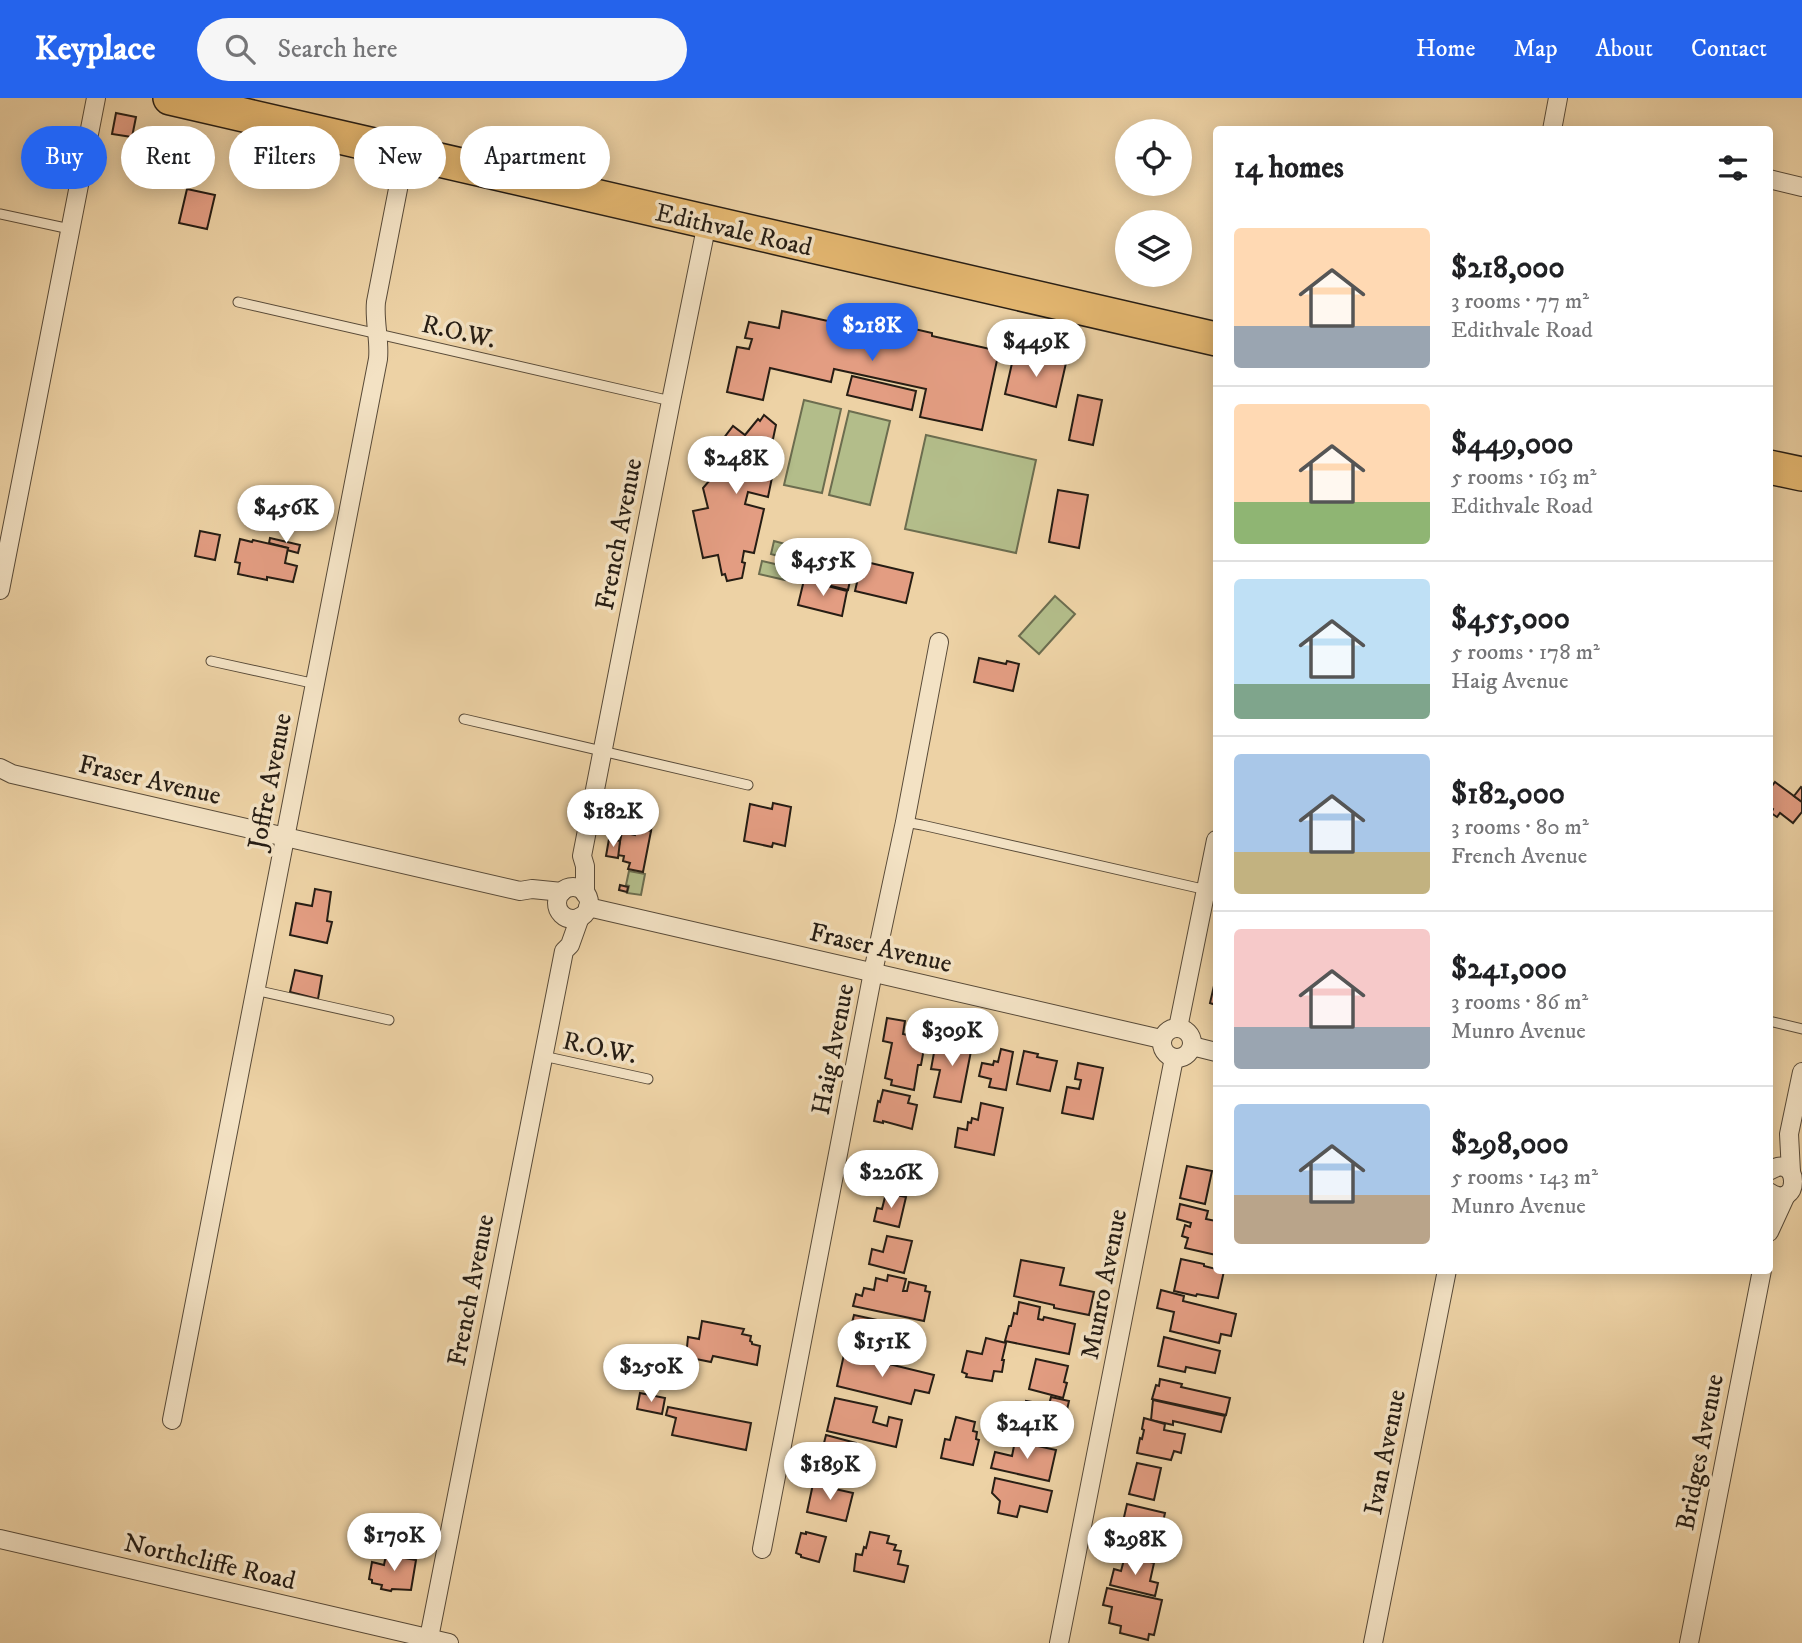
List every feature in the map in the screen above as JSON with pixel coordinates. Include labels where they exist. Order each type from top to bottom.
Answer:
[{"type":"highway","name":"Edithvale Road","points":[[170,98],[354,141]]},
{"type":"highway","name":"Edithvale Road","points":[[446,163],[1213,338]]},
{"type":"highway","points":[[1773,468],[1802,474]]},
{"type":"street","points":[[0,590],[96,98]]},
{"type":"street","points":[[1551,99],[1552,126]]},
{"type":"street","points":[[1773,180],[1802,187]]},
{"type":"street","name":"Joffre Avenue","points":[[172,1420],[379,359],[376,297],[398,189]]},
{"type":"street","name":"French Avenue","points":[[429,1638],[564,951],[560,941],[572,903],[575,862],[582,856],[707,223]]},
{"type":"street","name":"Haig Avenue","points":[[762,1549],[939,642]]},
{"type":"street","name":"Fraser Avenue","points":[[4,772],[520,891],[532,889],[572,903],[1161,1039]]},
{"type":"street","points":[[1178,1028],[1213,857]]},
{"type":"street","points":[[1178,1028],[1189,1034],[1192,1046],[1184,1057],[1169,1057],[1162,1050],[1161,1039],[1167,1031],[1178,1028]]},
{"type":"street","points":[[1192,1046],[1213,1051]]},
{"type":"street","name":"Munro Avenue","points":[[1059,1643],[1174,1058]]},
{"type":"street","points":[[1773,1217],[1783,1180],[1802,1072]]},
{"type":"street","name":"Ivan Avenue","points":[[1373,1643],[1446,1274]]},
{"type":"street","name":"Bridges Avenue","points":[[1689,1643],[1761,1274]]},
{"type":"street","name":"Northcliffe Road","points":[[0,1539],[449,1643]]},
{"type":"lane","points":[[0,214],[70,229]]},
{"type":"lane","name":"R.O.W.","points":[[238,302],[671,401]]},
{"type":"lane","points":[[211,661],[316,684]]},
{"type":"lane","points":[[464,719],[748,785]]},
{"type":"lane","points":[[905,822],[1207,890]]},
{"type":"lane","points":[[255,990],[389,1020]]},
{"type":"lane","points":[[1773,1022],[1802,1029]]},
{"type":"lane","name":"R.O.W.","points":[[543,1056],[648,1079]]},
{"type":"green space","points":[[804,400],[841,409],[822,493],[784,485]]},
{"type":"green space","points":[[849,411],[890,421],[870,505],[829,495]]},
{"type":"green space","points":[[926,435],[1036,460],[1016,553],[905,529]]},
{"type":"green space","points":[[774,541],[800,548],[796,561],[771,554]]},
{"type":"green space","points":[[762,561],[788,567],[785,580],[759,574]]},
{"type":"green space","points":[[1055,596],[1075,614],[1039,654],[1019,636]]},
{"type":"green space","points":[[629,871],[645,874],[641,895],[627,893]]},
{"type":"building","points":[[116,113],[136,117],[134,126],[121,126],[121,135],[112,134]]},
{"type":"building","points":[[187,189],[215,195],[207,229],[179,223]]},
{"type":"building","points":[[782,311],[851,326],[848,340],[866,345],[871,319],[999,351],[982,430],[920,417],[926,389],[834,369],[831,382],[770,368],[763,400],[727,392],[737,347],[749,349],[752,339],[745,338],[749,322],[779,328]]},
{"type":"building","points":[[1015,350],[1066,363],[1056,407],[1005,394]]},
{"type":"building","points":[[852,376],[916,391],[912,410],[847,395]]},
{"type":"building","points":[[1078,395],[1102,400],[1093,445],[1069,440]]},
{"type":"building","points":[[764,415],[776,425],[768,450],[777,453],[768,497],[748,492],[745,504],[764,509],[754,553],[744,551],[742,578],[727,581],[725,574],[722,575],[718,555],[703,558],[693,511],[708,508],[703,488],[716,473],[704,464],[733,426],[745,435]]},
{"type":"building","points":[[1058,490],[1088,495],[1079,548],[1049,542]]},
{"type":"building","points":[[200,531],[220,535],[215,560],[195,556]]},
{"type":"building","points":[[270,538],[300,545],[298,553],[269,543]]},
{"type":"building","points":[[240,539],[288,548],[285,563],[297,566],[293,582],[238,574],[240,563],[235,562]]},
{"type":"building","points":[[804,551],[854,562],[848,590],[798,578]]},
{"type":"building","points":[[862,561],[913,573],[906,603],[855,591]]},
{"type":"building","points":[[804,580],[847,591],[842,616],[798,605]]},
{"type":"building","points":[[979,658],[1019,664],[1013,691],[974,682]]},
{"type":"building","points":[[1775,782],[1802,802],[1802,812],[1793,823],[1780,813],[1777,817],[1773,814]]},
{"type":"building","points":[[1802,788],[1802,802],[1794,796]]},
{"type":"building","points":[[773,803],[791,807],[785,846],[773,843],[772,847],[744,841],[750,804],[772,809]]},
{"type":"building","points":[[625,818],[652,823],[651,831],[637,828],[635,835],[622,832]]},
{"type":"building","points":[[637,828],[651,831],[643,872],[628,869],[630,863],[623,861],[624,856],[617,855],[622,832],[635,835]]},
{"type":"building","points":[[609,839],[620,841],[618,858],[606,856]]},
{"type":"building","points":[[620,885],[628,887],[627,892],[619,890]]},
{"type":"building","points":[[315,889],[331,892],[327,921],[332,922],[327,943],[290,935],[296,903],[312,906]]},
{"type":"building","points":[[295,970],[322,976],[318,999],[290,992]]},
{"type":"building","points":[[887,1018],[905,1021],[903,1034],[908,1035],[910,1028],[927,1032],[914,1090],[891,1085],[892,1080],[885,1078],[892,1043],[883,1041]]},
{"type":"building","points":[[955,1037],[973,1041],[961,1102],[934,1097],[940,1070],[931,1069],[936,1042],[954,1046]]},
{"type":"building","points":[[1001,1049],[1013,1052],[1006,1090],[989,1087],[991,1079],[979,1076],[982,1063],[993,1065],[994,1061],[998,1062]]},
{"type":"building","points":[[1024,1051],[1057,1061],[1050,1091],[1017,1084]]},
{"type":"building","points":[[1078,1063],[1103,1068],[1093,1119],[1062,1113],[1067,1087],[1079,1089],[1081,1080],[1075,1079]]},
{"type":"building","points":[[883,1090],[910,1096],[908,1103],[917,1105],[912,1129],[874,1121]]},
{"type":"building","points":[[981,1103],[1003,1108],[994,1155],[955,1147],[958,1128],[967,1130],[968,1122],[971,1123],[972,1118],[978,1120]]},
{"type":"building","points":[[903,1152],[930,1158],[923,1189],[888,1181],[892,1167],[895,1168],[897,1160],[901,1161]]},
{"type":"building","points":[[1187,1166],[1212,1171],[1205,1204],[1180,1198]]},
{"type":"building","points":[[886,1193],[906,1197],[899,1227],[874,1221],[877,1208],[882,1209]]},
{"type":"building","points":[[1180,1204],[1208,1211],[1206,1219],[1213,1220],[1213,1254],[1185,1248],[1188,1238],[1182,1236],[1185,1225],[1190,1227],[1191,1223],[1177,1219]]},
{"type":"building","points":[[887,1236],[912,1241],[904,1273],[869,1264],[872,1249],[883,1252]]},
{"type":"building","points":[[1181,1259],[1204,1264],[1213,1268],[1213,1274],[1223,1274],[1218,1298],[1174,1291]]},
{"type":"building","points":[[1021,1260],[1064,1268],[1060,1285],[1094,1292],[1089,1315],[1014,1296]]},
{"type":"building","points":[[888,1275],[906,1279],[903,1291],[907,1291],[909,1282],[926,1286],[925,1291],[930,1292],[924,1321],[853,1306],[856,1294],[862,1296],[864,1288],[874,1290],[876,1278],[887,1281]]},
{"type":"building","points":[[1161,1290],[1184,1296],[1183,1301],[1236,1314],[1231,1336],[1221,1334],[1219,1343],[1170,1331],[1174,1312],[1157,1308]]},
{"type":"building","points":[[1019,1302],[1040,1307],[1038,1319],[1043,1320],[1044,1317],[1075,1324],[1069,1354],[1005,1341],[1014,1313],[1017,1314]]},
{"type":"building","points":[[854,1315],[882,1321],[874,1354],[846,1347]]},
{"type":"building","points":[[702,1321],[744,1329],[742,1334],[751,1336],[752,1344],[760,1346],[757,1365],[713,1356],[711,1362],[686,1357],[688,1337],[699,1339]]},
{"type":"building","points":[[1164,1337],[1220,1351],[1215,1373],[1186,1367],[1185,1372],[1158,1366]]},
{"type":"building","points":[[986,1338],[1006,1343],[1002,1372],[994,1371],[992,1381],[966,1377],[967,1374],[962,1372],[967,1351],[982,1354]]},
{"type":"building","points":[[845,1350],[862,1355],[861,1360],[869,1362],[870,1358],[881,1361],[880,1364],[934,1375],[929,1393],[915,1390],[911,1404],[837,1386]]},
{"type":"building","points":[[1036,1359],[1068,1366],[1063,1398],[1029,1389]]},
{"type":"building","points":[[1160,1379],[1182,1384],[1181,1387],[1230,1398],[1226,1415],[1152,1399]]},
{"type":"building","points":[[640,1393],[665,1398],[662,1414],[637,1409]]},
{"type":"building","points":[[1051,1397],[1069,1401],[1057,1440],[1019,1432],[1026,1401],[1049,1405]]},
{"type":"building","points":[[835,1398],[877,1407],[873,1422],[887,1426],[889,1417],[902,1420],[896,1447],[827,1431]]},
{"type":"building","points":[[1153,1400],[1225,1416],[1221,1432],[1173,1421],[1173,1425],[1151,1420]]},
{"type":"building","points":[[668,1407],[751,1423],[746,1450],[672,1435],[676,1418],[666,1415]]},
{"type":"building","points":[[956,1417],[975,1422],[973,1431],[977,1432],[976,1439],[979,1440],[973,1465],[941,1458],[945,1439],[950,1440]]},
{"type":"building","points":[[1144,1418],[1165,1424],[1164,1430],[1185,1434],[1181,1453],[1174,1451],[1171,1460],[1137,1453],[1144,1430]]},
{"type":"building","points":[[826,1435],[856,1443],[848,1473],[824,1467],[828,1453],[822,1451]]},
{"type":"building","points":[[1015,1441],[1056,1450],[1049,1481],[991,1468],[995,1452],[1012,1456]]},
{"type":"building","points":[[1137,1463],[1161,1468],[1154,1500],[1129,1494]]},
{"type":"building","points":[[995,1478],[1052,1491],[1047,1512],[1020,1506],[1017,1517],[998,1513],[1000,1501],[992,1493]]},
{"type":"building","points":[[813,1484],[853,1493],[846,1521],[807,1512]]},
{"type":"building","points":[[1127,1504],[1165,1513],[1158,1544],[1120,1535]]},
{"type":"building","points":[[870,1532],[889,1536],[887,1543],[896,1545],[894,1550],[901,1551],[898,1564],[908,1566],[904,1582],[854,1571],[856,1554],[862,1555]]},
{"type":"building","points":[[801,1533],[826,1537],[819,1562],[796,1553]]},
{"type":"building","points":[[386,1555],[416,1560],[411,1590],[381,1589],[382,1585],[372,1583],[369,1579],[372,1562],[384,1565]]},
{"type":"building","points":[[1125,1556],[1154,1563],[1150,1581],[1158,1583],[1155,1596],[1110,1585],[1114,1569],[1121,1571]]},
{"type":"building","points":[[1107,1588],[1162,1600],[1154,1635],[1149,1634],[1148,1640],[1120,1633],[1121,1626],[1109,1623],[1112,1607],[1103,1605]]}]
